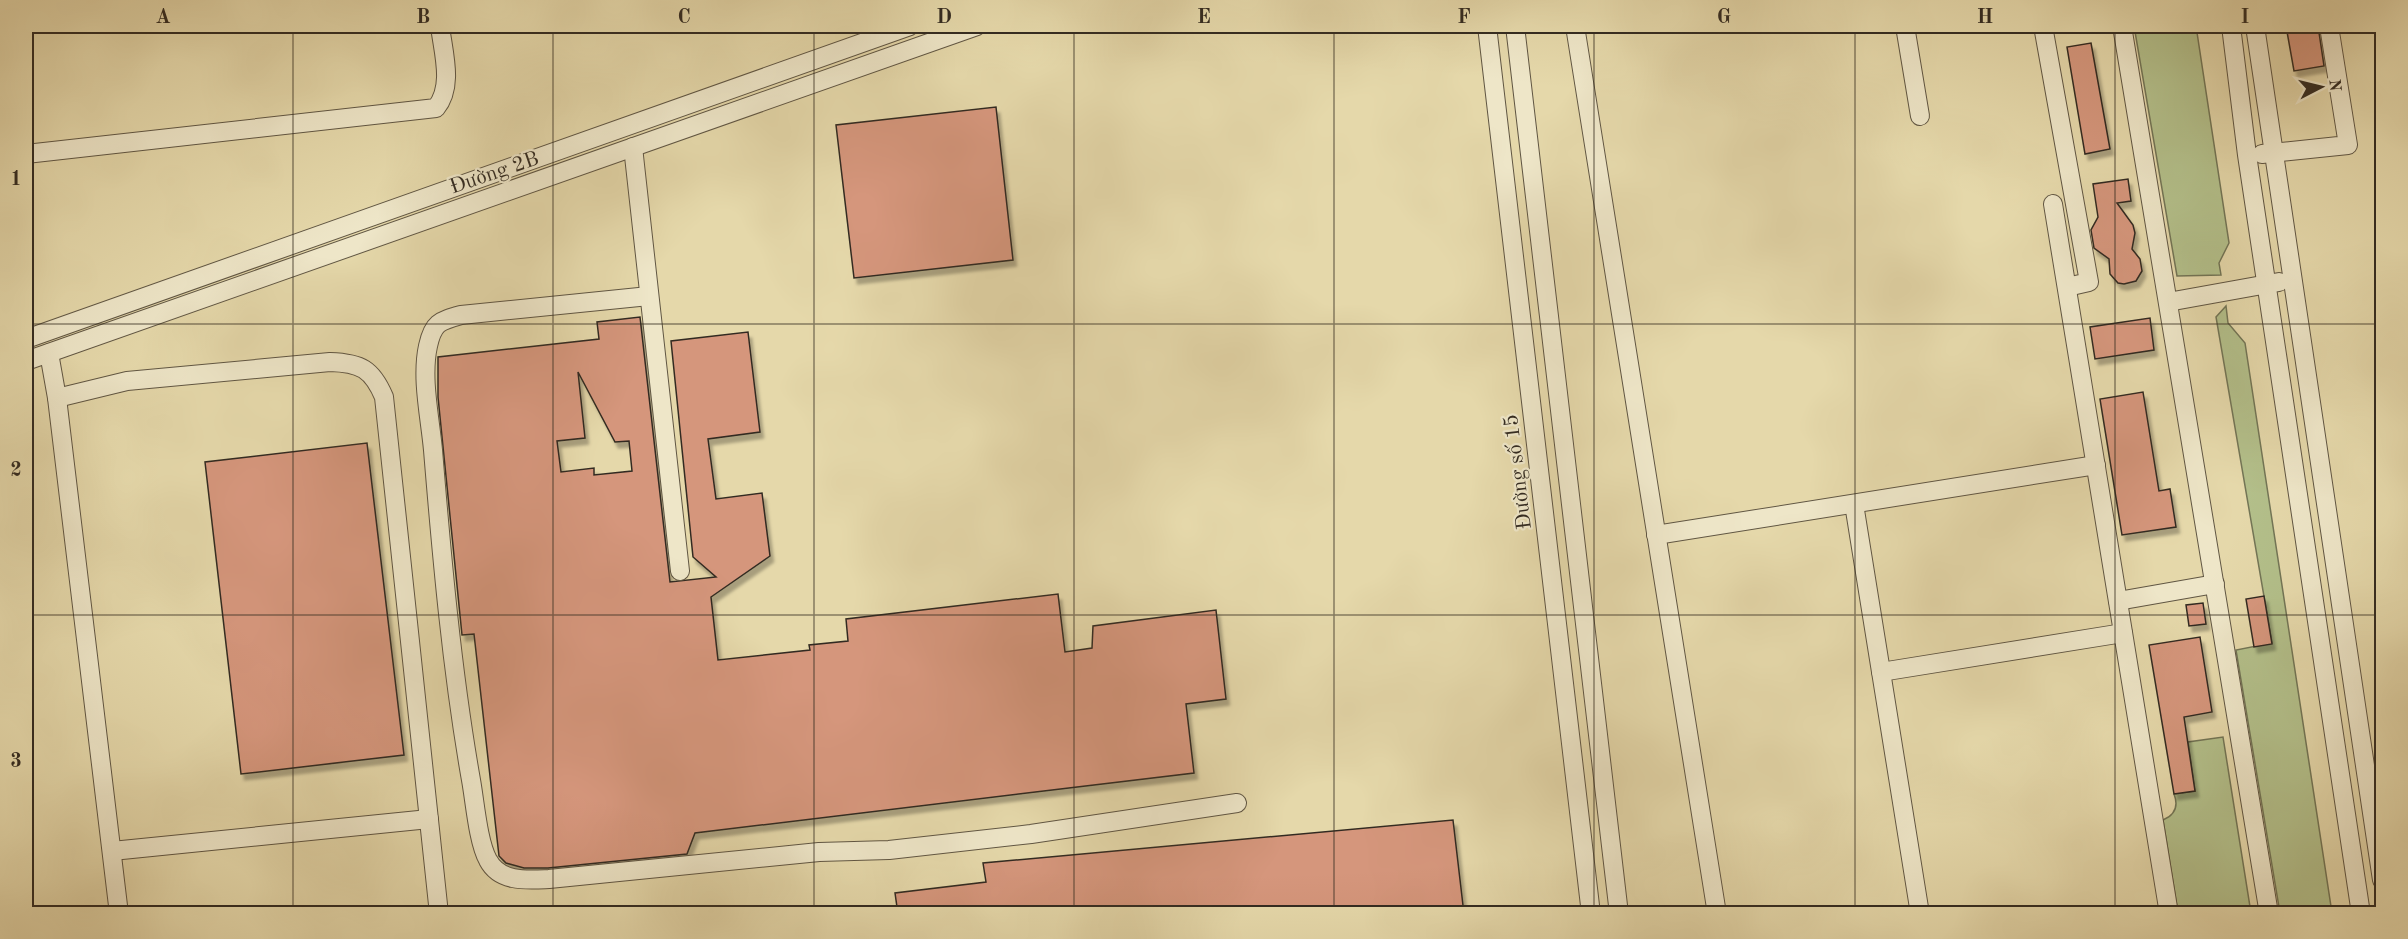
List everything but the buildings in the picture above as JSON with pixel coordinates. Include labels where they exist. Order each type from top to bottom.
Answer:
[{"type":"street","points":[[26,154],[436,108],[444,98],[447,82],[440,26]]},
{"type":"street","name":"Đường 2B","points":[[26,339],[910,26]]},
{"type":"street","name":"Đường 2B","points":[[26,361],[977,26]]},
{"type":"street","name":"Đường số 15","points":[[1487,26],[1592,914]]},
{"type":"street","points":[[1515,26],[1619,914]]},
{"type":"street","points":[[1575,26],[1717,914]]},
{"type":"street","points":[[1905,26],[1920,116]]},
{"type":"street","points":[[2043,26],[2089,282],[2067,287]]},
{"type":"street","points":[[2122,26],[2269,914]]},
{"type":"street","points":[[2231,26],[2247,155],[2361,914]]},
{"type":"street","points":[[2255,26],[2382,880]]},
{"type":"street","points":[[2247,155],[2348,145],[2329,26]]},
{"type":"street","points":[[633,147],[680,571]]},
{"type":"street","points":[[2053,204],[2169,914]]},
{"type":"street","points":[[2168,302],[2292,280]]},
{"type":"street","points":[[649,296],[461,315],[441,320],[434,327],[427,348],[426,374],[438,519],[465,743],[480,833],[488,860],[499,873],[518,880],[549,879],[819,852],[889,850],[1031,834],[1237,803]]},
{"type":"street","points":[[49,353],[57,398],[119,914]]},
{"type":"street","points":[[57,398],[127,381],[330,362],[352,363],[366,370],[377,380],[384,397],[440,914]]},
{"type":"street","points":[[1656,535],[2096,465]]},
{"type":"street","points":[[1854,504],[1920,914]]},
{"type":"street","points":[[2118,601],[2215,584]]},
{"type":"street","points":[[1881,672],[2123,633]]},
{"type":"street","points":[[112,851],[429,819]]},
{"type":"green space","points":[[2134,26],[2196,26],[2229,243],[2219,263],[2221,275],[2177,276]]},
{"type":"green space","points":[[2226,306],[2228,323],[2245,343],[2332,913],[2280,913],[2236,650],[2272,643],[2216,317]]},
{"type":"green space","points":[[2223,737],[2251,913],[2178,913],[2163,820],[2175,810],[2174,794],[2195,791],[2188,742]]}]
